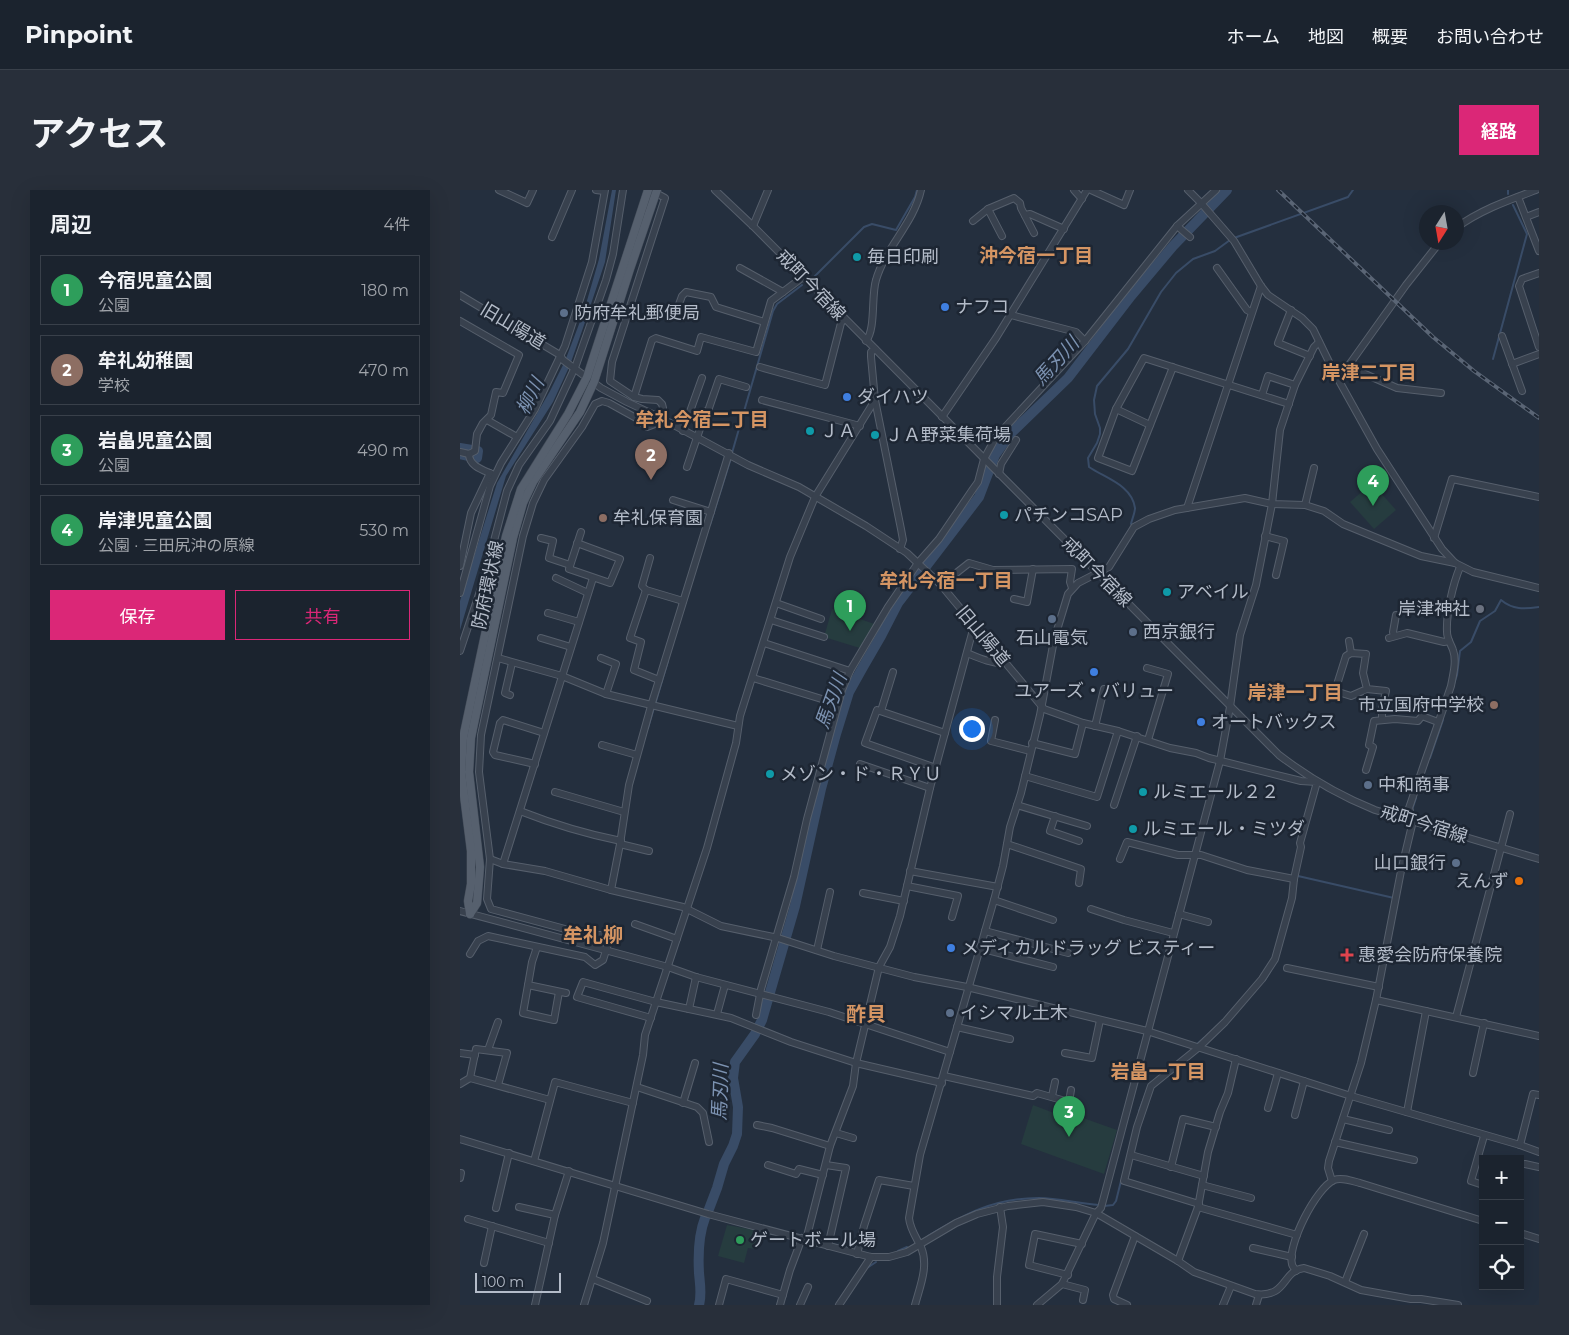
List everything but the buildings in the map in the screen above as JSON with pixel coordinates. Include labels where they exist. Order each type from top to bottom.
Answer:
[{"type":"main road","name":"防府環状線","points":[[470,914],[468,901],[471,884],[471,851],[464,796],[462,754],[465,731],[506,536],[516,500],[526,480],[568,414],[586,377],[648,190]]},
{"type":"main road","name":"防府環状線","points":[[470,914],[477,903],[480,867],[469,772],[471,738],[514,538],[528,492],[545,462],[580,412],[594,382],[657,192]]},
{"type":"street","points":[[499,190],[527,203],[533,190]]},
{"type":"street","points":[[552,237],[572,190]]},
{"type":"street","points":[[460,566],[471,513],[492,474],[540,399],[562,357],[589,274],[605,190],[596,190]]},
{"type":"street","points":[[460,651],[484,579],[507,491],[519,464],[550,420],[606,280],[613,254],[623,190]]},
{"type":"street","name":"戒町今宿線","points":[[715,190],[1279,755],[1317,782],[1353,801],[1539,859]]},
{"type":"street","points":[[753,226],[768,190]]},
{"type":"street","points":[[866,341],[869,337],[872,323],[872,297],[881,266],[916,207],[922,190]]},
{"type":"street","points":[[1074,190],[1082,199]]},
{"type":"street","points":[[942,417],[1011,315],[1087,190]]},
{"type":"street","points":[[1091,190],[1124,205],[1130,190]]},
{"type":"street","points":[[1188,190],[1234,241],[1268,295],[1302,318],[1313,328],[1338,379],[1377,449],[1434,538],[1458,565]]},
{"type":"street","points":[[756,1015],[794,878],[807,819],[838,704],[850,671],[888,607],[919,563],[939,539],[978,482],[985,460],[1001,432],[1084,341],[1179,227],[1216,190]]},
{"type":"street","points":[[1464,222],[1497,205],[1536,190]]},
{"type":"street","points":[[470,954],[478,941],[488,936],[585,957],[595,964],[603,960],[608,940],[605,936],[591,936],[491,909],[487,899],[490,859],[479,772],[484,720],[523,536],[533,503],[550,469],[582,428],[595,404],[602,401],[609,403],[647,427],[655,424],[663,408],[661,401],[634,397],[610,381],[610,369],[665,198],[657,192]]},
{"type":"street","points":[[1518,196],[1539,251]]},
{"type":"street","points":[[973,221],[988,209],[1014,198],[1020,202],[1034,232]]},
{"type":"street","points":[[988,209],[1002,236]]},
{"type":"street","points":[[1526,217],[1539,212]]},
{"type":"street","points":[[1025,215],[1030,214],[1064,229]]},
{"type":"street","points":[[1179,227],[1189,237]]},
{"type":"street","points":[[1338,379],[1349,367],[1406,285],[1434,250]]},
{"type":"street","points":[[740,268],[783,292]]},
{"type":"street","points":[[1217,268],[1247,310],[1251,312]]},
{"type":"street","points":[[1539,273],[1522,279],[1519,286],[1539,347]]},
{"type":"street","points":[[634,397],[652,340],[656,338],[697,350],[701,337],[756,352],[771,301],[803,277]]},
{"type":"street","points":[[1186,508],[1261,286]]},
{"type":"street","points":[[678,307],[682,296],[686,292],[711,297],[716,307],[764,322]]},
{"type":"street","name":"旧山陽道","points":[[460,295],[562,357],[586,377],[627,402],[748,465],[799,488],[866,526],[900,548],[919,563],[941,586],[1042,706],[1052,712],[1083,723],[1138,736],[1170,748],[1196,753],[1220,761],[1301,781],[1317,782]]},
{"type":"street","points":[[1291,310],[1278,343],[1310,356]]},
{"type":"street","points":[[1011,315],[1076,332],[1084,341]]},
{"type":"street","points":[[760,367],[825,384],[844,319]]},
{"type":"street","points":[[460,321],[519,355],[503,393],[496,392],[491,415],[483,423],[477,434],[475,450],[469,454],[460,452]]},
{"type":"street","points":[[1502,336],[1522,390]]},
{"type":"street","points":[[1037,1305],[1062,1284],[1068,1275],[1096,1212],[1101,1208],[1220,761],[1240,635],[1256,585],[1272,504],[1280,430],[1296,386],[1314,347],[1319,342]]},
{"type":"street","points":[[875,350],[871,352],[874,400],[903,540],[900,548]]},
{"type":"street","points":[[1512,364],[1539,354]]},
{"type":"street","points":[[1173,367],[1132,471],[1098,458],[1116,409],[1144,358],[1228,384],[1289,404]]},
{"type":"street","points":[[1349,367],[1397,388],[1441,393]]},
{"type":"street","points":[[1262,395],[1268,376],[1296,386]]},
{"type":"street","points":[[684,431],[702,378]]},
{"type":"street","points":[[686,467],[698,438],[706,411],[708,411],[718,379],[746,387]]},
{"type":"street","points":[[762,400],[860,426]]},
{"type":"street","points":[[584,1305],[603,1243],[637,1087],[645,1035],[707,848],[736,743],[738,726],[790,557],[815,497],[860,426],[874,400]]},
{"type":"street","points":[[1116,409],[1150,425]]},
{"type":"street","points":[[487,420],[517,437]]},
{"type":"street","points":[[998,473],[1001,464],[1016,440]]},
{"type":"street","points":[[469,454],[473,464],[492,474]]},
{"type":"street","points":[[610,890],[629,785],[637,755],[729,454]]},
{"type":"street","points":[[1305,504],[1314,468]]},
{"type":"street","points":[[460,593],[492,474]]},
{"type":"street","points":[[1434,538],[1452,480],[1539,497]]},
{"type":"street","points":[[915,1305],[924,1271],[922,1252],[910,1225],[909,1218],[920,1154],[998,887],[1010,827],[1042,706],[1054,640],[1064,604],[1072,588],[1090,576],[1109,567],[1134,526],[1149,518],[1176,510],[1245,498],[1272,504],[1305,504],[1324,511],[1343,524],[1421,556],[1458,565],[1489,577],[1539,588]]},
{"type":"street","points":[[673,500],[710,512]]},
{"type":"street","points":[[577,543],[620,559],[610,583],[569,569],[577,543],[581,532]]},
{"type":"street","points":[[1265,536],[1284,541],[1276,575]]},
{"type":"street","points":[[541,538],[553,541],[549,558],[570,565]]},
{"type":"street","points":[[650,558],[642,586],[646,590],[683,600]]},
{"type":"street","points":[[941,586],[970,563],[993,570],[1072,569],[1070,582],[1072,588]]},
{"type":"street","points":[[1332,1181],[1328,1168],[1362,1063],[1379,987],[1413,821],[1409,808],[1450,686],[1454,654],[1447,631],[1458,565]]},
{"type":"street","points":[[1014,599],[1027,602],[1033,569]]},
{"type":"street","points":[[556,578],[588,593]]},
{"type":"street","points":[[503,864],[593,578]]},
{"type":"street","points":[[646,590],[630,638],[641,642],[634,670],[659,680]]},
{"type":"street","points":[[776,604],[822,619]]},
{"type":"street","points":[[548,613],[579,622]]},
{"type":"street","points":[[1396,615],[1391,637],[1407,633],[1444,642],[1449,641]]},
{"type":"street","points":[[771,620],[824,637]]},
{"type":"street","points":[[780,1305],[790,1270],[804,1239],[830,1146],[853,1086],[856,1063],[879,967],[890,947],[904,901],[930,788],[974,626]]},
{"type":"street","points":[[541,638],[571,647]]},
{"type":"street","points":[[1349,641],[1351,653]]},
{"type":"street","points":[[764,643],[850,671]]},
{"type":"street","points":[[1367,688],[1363,673],[1366,654],[1351,653],[1346,656],[1335,691],[1352,696],[1367,688],[1386,692],[1382,708],[1382,720]]},
{"type":"street","points":[[967,654],[983,660],[1000,664],[1005,663]]},
{"type":"street","points":[[498,658],[562,676],[606,694],[738,726]]},
{"type":"street","points":[[601,658],[616,664],[606,694]]},
{"type":"street","points":[[510,695],[505,693],[512,663]]},
{"type":"street","points":[[1147,668],[1168,674],[1148,740]]},
{"type":"street","points":[[881,711],[893,672]]},
{"type":"street","points":[[753,678],[838,704]]},
{"type":"street","points":[[1095,726],[1104,689]]},
{"type":"street","points":[[936,768],[865,743],[877,710],[945,733]]},
{"type":"street","points":[[1366,770],[1373,747],[1369,745],[1374,721],[1395,719],[1418,721],[1422,716],[1438,722]]},
{"type":"street","points":[[535,764],[493,752],[500,722],[503,720],[544,733]]},
{"type":"street","points":[[995,720],[991,742],[1030,751]]},
{"type":"street","points":[[1032,743],[1075,754],[1083,723]]},
{"type":"street","points":[[1025,776],[1097,797],[1118,731]]},
{"type":"street","points":[[1114,805],[1138,736]]},
{"type":"street","points":[[602,745],[637,755]]},
{"type":"street","points":[[860,764],[930,788]]},
{"type":"street","points":[[1297,1235],[1198,1206],[1124,1181],[1137,1126],[1151,1086],[1198,1048],[1225,1022],[1262,980],[1272,965],[1292,898],[1301,847],[1300,843],[1317,782]]},
{"type":"street","points":[[555,792],[624,812]]},
{"type":"street","points":[[1017,805],[1087,826]]},
{"type":"street","points":[[520,811],[561,827],[649,851]]},
{"type":"street","points":[[1456,1017],[1510,814]]},
{"type":"street","points":[[1055,816],[1050,831],[1079,841]]},
{"type":"street","points":[[1120,859],[1127,842],[1178,855],[1201,856],[1247,870],[1294,879]]},
{"type":"street","points":[[1007,844],[1081,869],[1079,883]]},
{"type":"street","points":[[490,859],[503,864],[545,871],[687,910],[722,926],[778,938],[914,977],[1148,1031],[1351,1096],[1539,1152]]},
{"type":"street","points":[[910,871],[998,887]]},
{"type":"street","points":[[907,886],[958,896],[952,917]]},
{"type":"street","points":[[817,950],[830,892]]},
{"type":"street","points":[[863,893],[904,901]]},
{"type":"street","points":[[994,900],[1053,920]]},
{"type":"street","points":[[1091,909],[1173,933]]},
{"type":"street","points":[[460,911],[780,999],[950,1052]]},
{"type":"street","points":[[1179,914],[1208,922]]},
{"type":"street","points":[[635,924],[677,939]]},
{"type":"street","points":[[985,931],[1068,953]]},
{"type":"street","points":[[528,986],[563,992],[554,1020],[523,1014],[532,962],[537,948]]},
{"type":"street","points":[[979,948],[1053,967]]},
{"type":"street","points":[[1287,968],[1379,987]]},
{"type":"street","points":[[689,1009],[696,977]]},
{"type":"street","points":[[651,1018],[577,997],[583,982],[656,1002],[717,1014],[790,1042],[856,1063],[1033,1096],[1036,1092],[1069,1102],[1071,1090]]},
{"type":"street","points":[[717,1014],[725,984]]},
{"type":"street","points":[[1376,1000],[1539,1036]]},
{"type":"street","points":[[1407,1112],[1426,1011]]},
{"type":"street","points":[[1065,1053],[1092,1058],[1100,1020]]},
{"type":"street","points":[[488,1050],[498,1022]]},
{"type":"street","points":[[1473,1073],[1484,1023]]},
{"type":"street","points":[[957,1027],[1010,1040]]},
{"type":"street","points":[[470,1078],[476,1049],[507,1053],[498,1085]]},
{"type":"street","points":[[460,1053],[475,1055]]},
{"type":"street","points":[[1178,1261],[1198,1206],[1208,1152],[1228,1093],[1236,1059]]},
{"type":"street","points":[[684,1103],[695,1063]]},
{"type":"street","points":[[1268,1108],[1278,1073]]},
{"type":"street","points":[[460,1084],[470,1078],[550,1100]]},
{"type":"street","points":[[1295,1115],[1304,1081]]},
{"type":"street","points":[[534,1161],[555,1082],[633,1103]]},
{"type":"street","points":[[1052,1096],[1055,1082]]},
{"type":"street","points":[[637,1087],[697,1107],[703,1113],[709,1142]]},
{"type":"street","points":[[1520,1145],[1534,1094],[1539,1095]]},
{"type":"street","points":[[1171,1167],[1183,1119],[1216,1127]]},
{"type":"street","points":[[1343,1119],[1389,1130]]},
{"type":"street","points":[[756,1125],[830,1146]]},
{"type":"street","points":[[836,1133],[853,1138]]},
{"type":"street","points":[[1479,1184],[1471,1181],[1484,1136]]},
{"type":"street","points":[[460,1139],[708,1214],[871,1257],[898,1255],[920,1245],[956,1223],[1000,1208],[1043,1202],[1096,1212],[1194,1272],[1259,1295],[1269,1295],[1278,1290],[1296,1271],[1304,1268],[1345,1282],[1361,1290],[1410,1302],[1421,1299],[1458,1305]]},
{"type":"street","points":[[1335,1142],[1414,1160]]},
{"type":"street","points":[[496,1208],[509,1153]]},
{"type":"street","points":[[1130,1155],[1204,1176]]},
{"type":"street","points":[[826,1164],[846,1168],[828,1246]]},
{"type":"street","points":[[1525,1164],[1539,1167]]},
{"type":"street","points":[[768,1165],[796,1174],[799,1168],[823,1175]]},
{"type":"street","points":[[535,1305],[555,1215],[569,1171]]},
{"type":"street","points":[[460,1172],[460,1178]]},
{"type":"street","points":[[1296,1271],[1292,1265],[1292,1257],[1297,1235],[1306,1213],[1322,1190],[1332,1181],[1342,1179],[1360,1183],[1479,1221]]},
{"type":"street","points":[[857,1254],[879,1180],[914,1186]]},
{"type":"street","points":[[1202,1185],[1251,1198]]},
{"type":"street","points":[[519,1208],[555,1215]]},
{"type":"street","points":[[997,1305],[1003,1227],[1000,1208]]},
{"type":"street","points":[[468,1219],[549,1243]]},
{"type":"street","points":[[484,1263],[492,1226]]},
{"type":"street","points":[[1068,1275],[1029,1265],[1035,1234],[1082,1244]]},
{"type":"street","points":[[1345,1282],[1364,1234]]},
{"type":"street","points":[[1524,1234],[1539,1239]]},
{"type":"street","points":[[1127,1305],[1114,1299],[1113,1295],[1135,1236]]},
{"type":"street","points":[[1253,1248],[1292,1257]]},
{"type":"street","points":[[838,1305],[871,1257]]},
{"type":"street","points":[[719,1305],[726,1278],[783,1295]]},
{"type":"street","points":[[593,1279],[647,1301]]},
{"type":"street","points":[[1062,1284],[1085,1290],[1083,1300]]},
{"type":"street","points":[[1223,1305],[1231,1286]]},
{"type":"street","points":[[800,1305],[808,1288]]},
{"type":"street","points":[[1256,1305],[1259,1295]]},
{"type":"green space","points":[[1372,483],[1396,510],[1374,529],[1350,502]]},
{"type":"green space","points":[[832,609],[877,625],[863,649],[824,637]]},
{"type":"green space","points":[[1033,1105],[1067,1118],[1069,1113],[1117,1130],[1104,1174],[1021,1144]]},
{"type":"green space","name":"ゲートボール場","points":[[727,1225],[760,1231],[756,1249],[748,1248],[744,1263],[718,1256]]},
{"type":"water","points":[[612,190],[616,190],[605,262],[583,328],[570,365],[553,402],[506,476],[460,630],[460,601],[497,483],[550,391],[565,361],[584,311],[599,259]]},
{"type":"waterway","points":[[813,278],[864,227],[872,224],[896,230],[917,190]]},
{"type":"waterway","name":"馬刃川","points":[[709,1209],[724,1164],[737,1134],[738,1107],[733,1078],[735,1062],[755,1034],[762,1020],[795,906],[821,789],[849,692],[898,603],[979,497],[995,455],[1010,434],[1068,378],[1131,296],[1173,246],[1227,190]]},
{"type":"waterway","points":[[1234,238],[1348,197],[1353,190]]},
{"type":"waterway","points":[[1493,359],[1527,234],[1513,205]]},
{"type":"waterway","points":[[1131,524],[1135,508],[1129,493],[1117,483],[1089,467],[1088,458],[1100,434],[1094,400],[1097,386],[1128,349],[1161,292],[1176,273],[1193,259],[1215,251],[1230,240]]},
{"type":"waterway","points":[[732,453],[773,311],[777,304],[802,285]]},
{"type":"waterway","points":[[460,448],[478,451],[477,458],[460,454]]},
{"type":"waterway","points":[[710,525],[731,458]]},
{"type":"waterway","points":[[1454,684],[1460,651],[1471,642],[1480,621],[1495,611],[1501,600],[1510,606],[1519,608],[1539,607]]},
{"type":"waterway","points":[[648,728],[668,661]]},
{"type":"waterway","points":[[1430,758],[1443,720]]},
{"type":"waterway","points":[[1412,810],[1416,798]]},
{"type":"waterway","points":[[1298,876],[1394,898]]},
{"type":"waterway","points":[[1265,980],[1274,965]]},
{"type":"waterway","points":[[1196,1045],[1204,1038]]},
{"type":"waterway","points":[[1139,1111],[1149,1085]]},
{"type":"waterway","points":[[1104,1206],[1113,1205],[1116,1201],[1121,1181]]},
{"type":"waterway","points":[[928,1236],[968,1214],[1008,1201],[1046,1198],[1099,1205]]},
{"type":"waterway","name":"馬刃川","points":[[699,1305],[701,1293],[699,1245],[705,1218]]},
{"type":"waterway","points":[[898,1251],[907,1247]]},
{"type":"waterway","points":[[867,1268],[876,1262]]},
{"type":"railway","points":[[1278,190],[1433,337],[1474,371],[1539,418]]},
{"type":"place","name":"毎日印刷","points":[[857,257]]},
{"type":"place","name":"ナフコ","points":[[945,307]]},
{"type":"place","name":"防府牟礼郵便局","points":[[564,313]]},
{"type":"place","name":"ダイハツ","points":[[847,397]]},
{"type":"place","name":"ＪＡ","points":[[810,431]]},
{"type":"place","name":"ＪＡ野菜集荷場","points":[[875,435]]},
{"type":"place","name":"牟礼幼稚園","points":[[651,480]]},
{"type":"place","name":"岸津児童公園","points":[[1373,506]]},
{"type":"place","name":"パチンコSAP","points":[[1004,515]]},
{"type":"place","name":"牟礼保育園","points":[[603,518]]},
{"type":"place","name":"アベイル","points":[[1167,592]]},
{"type":"place","name":"岸津神社","points":[[1480,609]]},
{"type":"place","name":"石山電気","points":[[1052,619]]},
{"type":"place","name":"今宿児童公園","points":[[850,631]]},
{"type":"place","name":"西京銀行","points":[[1133,632]]},
{"type":"place","name":"ユアーズ・バリュー","points":[[1094,672]]},
{"type":"place","name":"市立国府中学校","points":[[1494,705]]},
{"type":"place","name":"オートバックス","points":[[1201,722]]},
{"type":"place","name":"メゾン・ド・ＲＹＵ","points":[[770,774]]},
{"type":"place","name":"中和商事","points":[[1368,785]]},
{"type":"place","name":"ルミエール２２","points":[[1143,792]]},
{"type":"place","name":"ルミエール・ミツダ","points":[[1133,829]]},
{"type":"place","name":"山口銀行","points":[[1456,863]]},
{"type":"place","name":"えんず","points":[[1519,881]]},
{"type":"place","name":"メディカルドラッグ ビスティー","points":[[951,948]]},
{"type":"place","name":"惠愛会防府保養院","points":[[1347,955]]},
{"type":"place","name":"イシマル土木","points":[[950,1013]]},
{"type":"place","name":"岩畠児童公園","points":[[1069,1137]]},
{"type":"place","name":"ゲートボール場","points":[[740,1240]]},
{"type":"district","name":"沖今宿一丁目","points":[[1036,255]]},
{"type":"district","name":"岸津二丁目","points":[[1369,372]]},
{"type":"district","name":"牟礼今宿二丁目","points":[[702,419]]},
{"type":"district","name":"牟礼今宿一丁目","points":[[946,580]]},
{"type":"district","name":"岸津一丁目","points":[[1295,692]]},
{"type":"district","name":"牟礼柳","points":[[593,935]]},
{"type":"district","name":"酢貝","points":[[866,1014]]},
{"type":"district","name":"岩畠一丁目","points":[[1158,1071]]},
{"type":"water label","name":"柳川","points":[[530,396]]}]
